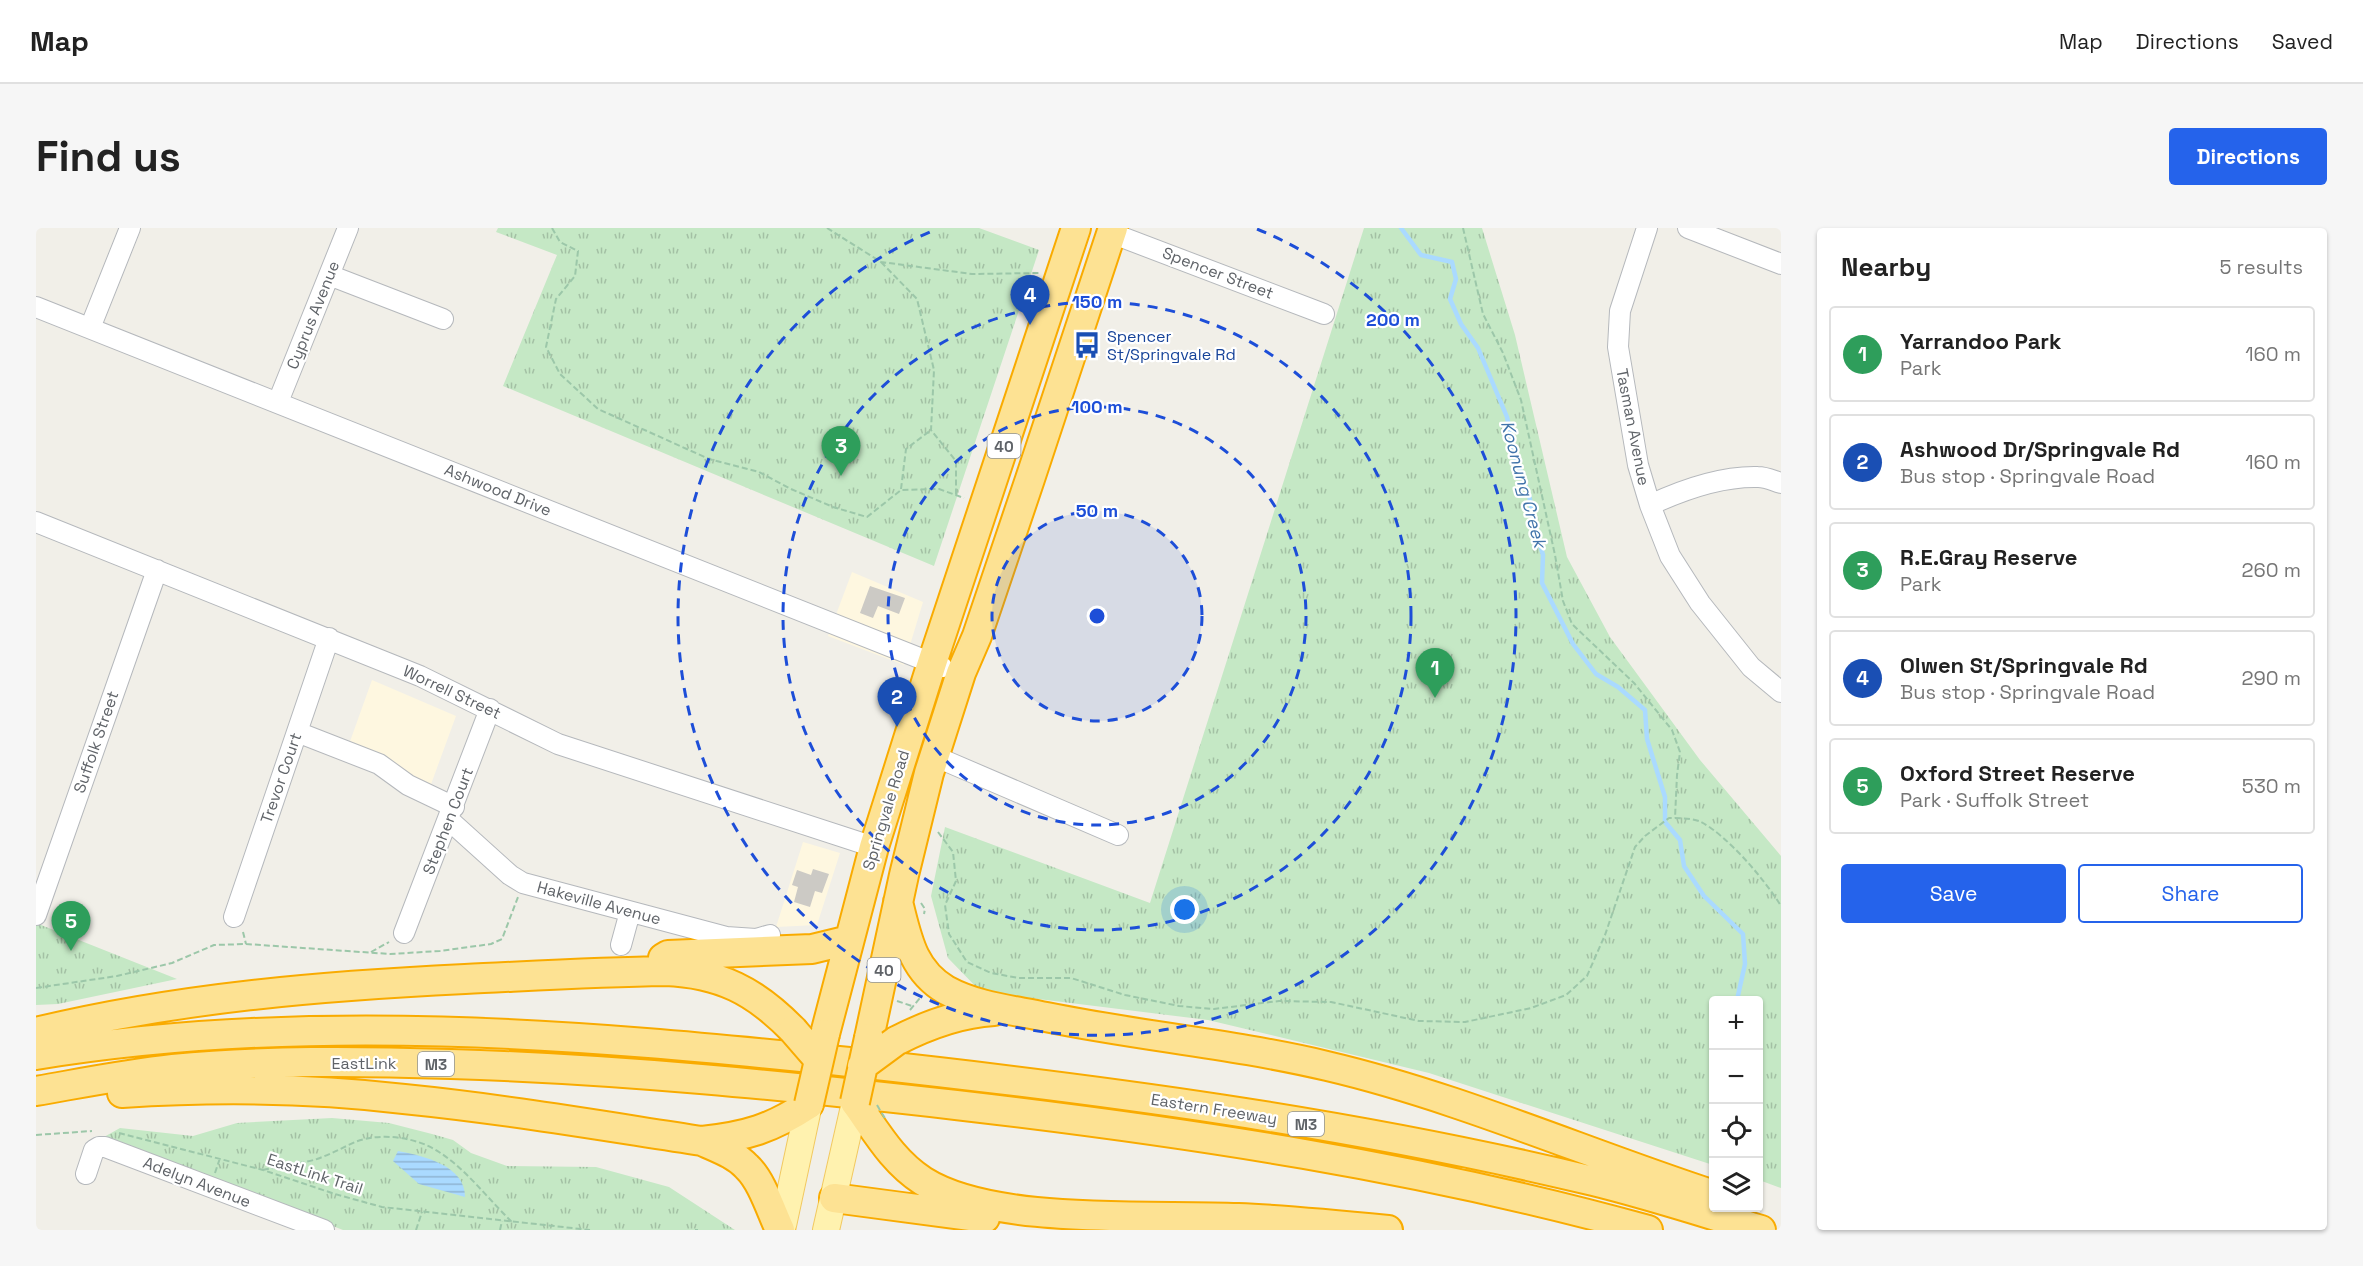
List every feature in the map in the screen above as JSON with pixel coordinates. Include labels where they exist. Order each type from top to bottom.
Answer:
[{"type":"highway","name":"Springvale Road","points":[[805,1109],[874,848],[932,663],[1076,228]]},
{"type":"highway","name":"Springvale Road","points":[[859,1099],[883,1040],[898,902],[923,792],[961,673],[981,626],[1112,231]]},
{"type":"highway","points":[[898,902],[914,957],[933,981],[960,996],[1014,1012]]},
{"type":"highway","points":[[644,971],[668,955],[812,949],[849,940]]},
{"type":"highway","points":[[36,1032],[171,1005],[321,987],[644,971],[689,971],[720,979],[750,993],[775,1012],[793,1030],[822,1047],[859,1099],[896,1158],[936,1188],[973,1200],[1014,1209],[1074,1214],[1238,1218],[1388,1230]]},
{"type":"highway","points":[[883,1040],[961,1015],[993,1011],[1014,1012],[1216,1044],[1328,1066],[1427,1095],[1709,1194]]},
{"type":"highway","name":"EastLink","points":[[36,1055],[144,1040],[292,1030],[378,1030],[572,1038],[764,1053]]},
{"type":"highway","name":"Eastern Freeway","points":[[764,1053],[1176,1102],[1365,1134],[1490,1158],[1598,1183],[1761,1230]]},
{"type":"highway","name":"EastLink","points":[[36,1091],[176,1069],[339,1062],[569,1069],[859,1099]]},
{"type":"highway","points":[[36,1100],[142,1091],[277,1090],[356,1094],[450,1104],[702,1141],[735,1138],[755,1133],[805,1109],[859,1099]]},
{"type":"highway","name":"Eastern Freeway","points":[[859,1099],[1096,1122],[1332,1160],[1521,1198],[1647,1230]]},
{"type":"highway","points":[[702,1141],[729,1154],[748,1167],[762,1189],[781,1230]]},
{"type":"highway","points":[[834,1198],[974,1217],[1005,1219],[1074,1214]]},
{"type":"highway","points":[[1760,1212],[1781,1220]]},
{"type":"main road","name":"Springvale Road","points":[[826,1230],[859,1099]]},
{"type":"main road","name":"Springvale Road","points":[[781,1230],[805,1109]]},
{"type":"street","points":[[90,328],[130,228]]},
{"type":"street","name":"Cyprus Avenue","points":[[278,402],[348,228]]},
{"type":"street","name":"Tasman Avenue","points":[[1647,228],[1620,311],[1618,347],[1638,465],[1650,505],[1670,556],[1700,603],[1751,667],[1781,692]]},
{"type":"street","points":[[1688,228],[1727,235],[1781,264]]},
{"type":"street","name":"Spencer Street","points":[[1112,231],[1324,314]]},
{"type":"street","points":[[329,275],[443,319]]},
{"type":"street","name":"Ashwood Drive","points":[[36,307],[961,673]]},
{"type":"street","points":[[1650,505],[1671,495],[1725,480],[1760,477],[1781,483]]},
{"type":"street","name":"Worrell Street","points":[[36,522],[420,676],[558,744],[874,848]]},
{"type":"street","name":"Suffolk Street","points":[[36,915],[157,570]]},
{"type":"street","name":"Trevor Court","points":[[234,917],[329,638]]},
{"type":"street","name":"Stephen Court","points":[[404,933],[490,710]]},
{"type":"street","name":"Hakeville Avenue","points":[[297,732],[379,764],[452,813],[510,875],[525,877],[630,912],[726,937],[756,939],[770,935]]},
{"type":"street","points":[[934,756],[1119,835]]},
{"type":"street","points":[[621,945],[630,912]]},
{"type":"street","name":"Adelyn Avenue","points":[[86,1174],[94,1150],[105,1147],[277,1222],[324,1230]]},
{"type":"path","points":[[552,228],[560,242],[578,250],[576,276],[556,299],[546,347],[560,374],[598,409],[709,459],[759,472],[833,507],[867,517],[901,490],[939,489],[968,499]]},
{"type":"path","points":[[827,228],[881,262],[916,299],[934,370],[932,430],[956,461],[956,495]]},
{"type":"path","points":[[1463,228],[1483,314],[1503,353],[1521,400],[1563,601],[1572,624],[1634,683],[1672,730],[1680,752],[1675,818]]},
{"type":"path","points":[[881,262],[972,274],[1041,273]]},
{"type":"path","points":[[901,490],[906,449],[932,430]]},
{"type":"path","points":[[939,833],[953,852],[956,881],[945,905],[949,934],[967,962],[991,973],[1019,978],[1071,978],[1125,995],[1179,1006],[1214,1009],[1279,1001],[1331,1002],[1419,1021],[1466,1022],[1530,1008],[1557,998],[1566,994],[1587,976],[1605,936],[1635,847],[1645,836],[1669,818],[1700,821],[1735,849],[1781,906]]},
{"type":"path","points":[[36,988],[127,974],[172,963],[214,945],[246,944],[368,953],[440,951],[498,942],[506,931],[525,877]]},
{"type":"path","points":[[368,953],[404,933]]},
{"type":"path","points":[[36,1135],[100,1131]]},
{"type":"path","name":"EastLink Trail","points":[[117,1133],[263,1170],[360,1202],[422,1212],[590,1230]]},
{"type":"path","points":[[263,1170],[318,1159],[356,1142],[390,1137],[409,1140],[438,1151],[450,1160],[512,1222]]},
{"type":"path","points":[[416,1230],[422,1212]]},
{"type":"path","points":[[500,1230],[502,1221]]},
{"type":"shaded area","points":[[852,572],[923,602],[904,665],[828,636]]},
{"type":"shaded area","points":[[372,680],[456,716],[430,787],[348,747]]},
{"type":"shaded area","points":[[803,842],[840,853],[817,925],[776,927]]},
{"type":"green space","points":[[498,228],[979,228],[1039,250],[934,566],[503,386],[557,255],[496,232]]},
{"type":"green space","points":[[1364,228],[1482,228],[1515,335],[1567,557],[1610,637],[1700,760],[1781,856],[1781,1188],[1763,1181],[1763,996],[1709,996],[1709,1164],[1429,1073],[1208,1020],[981,992],[948,958],[931,896],[945,827],[1150,903]]},
{"type":"green space","points":[[36,923],[177,979],[58,1004],[36,1005]]},
{"type":"green space","points":[[332,1118],[389,1123],[432,1134],[453,1140],[471,1153],[507,1166],[596,1167],[669,1187],[735,1230],[343,1230],[104,1137],[120,1128],[193,1136],[237,1123]]},
{"type":"water","points":[[398,1151],[430,1159],[450,1170],[463,1186],[465,1197],[419,1184],[393,1161]]},
{"type":"building","points":[[870,586],[905,598],[899,614],[878,606],[873,618],[860,613]]},
{"type":"building","points":[[813,869],[829,874],[822,893],[815,891],[810,907],[794,902],[798,887],[792,885],[797,870],[811,875]]},
{"type":"waterway","name":"Koonung Creek","points":[[1401,228],[1421,255],[1452,262],[1456,279],[1450,299],[1461,324],[1478,348],[1507,417],[1515,457],[1529,495],[1543,555],[1542,583],[1573,644],[1596,674],[1618,687],[1645,710],[1647,739],[1665,797],[1665,822],[1680,840],[1684,866],[1704,896],[1743,934],[1745,964],[1738,996]]},
{"type":"place","name":"Olwen St/Springvale Rd","points":[[1030,325]]},
{"type":"place","name":"Spencer St/Springvale Rd","points":[[1087,345]]},
{"type":"place","name":"R.E.Gray Reserve","points":[[841,476]]},
{"type":"place","name":"Yarrandoo Park","points":[[1435,698]]},
{"type":"place","name":"Ashwood Dr/Springvale Rd","points":[[897,727]]},
{"type":"place","name":"Oxford Street Reserve","points":[[71,951]]}]
